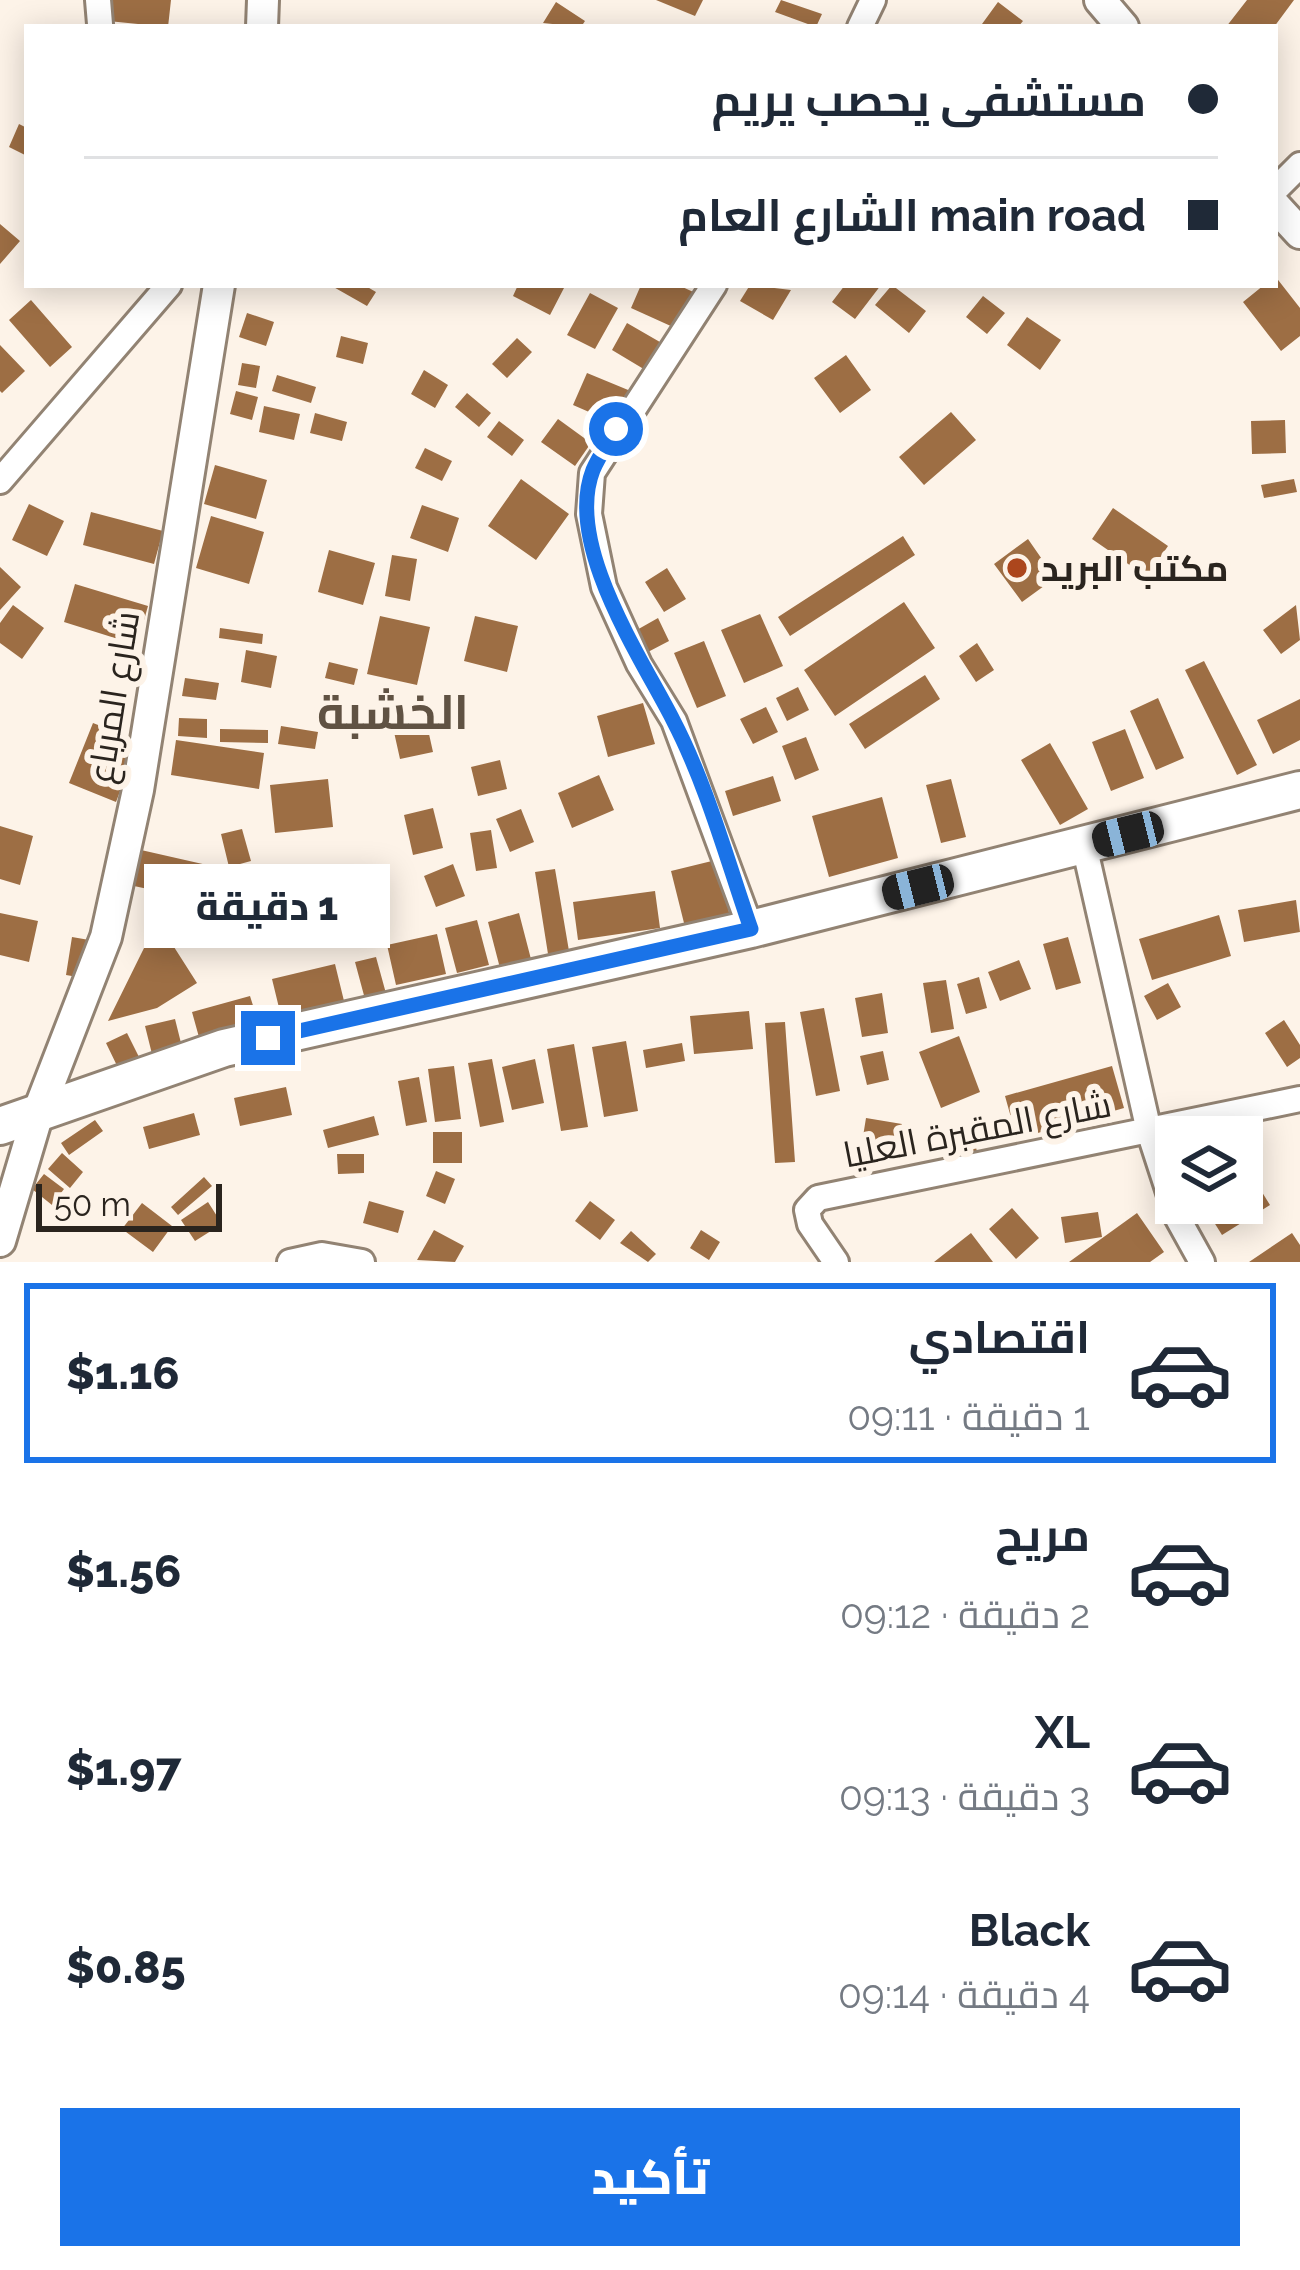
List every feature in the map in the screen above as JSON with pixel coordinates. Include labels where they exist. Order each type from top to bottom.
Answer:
[{"type":"main road","points":[[0,1126],[224,1048],[751,929],[1300,790]]},
{"type":"street","points":[[1100,0],[1120,24]]},
{"type":"street","points":[[1278,187],[1300,165]]},
{"type":"street","points":[[1278,209],[1300,232]]},
{"type":"street","points":[[0,481],[166,288]]},
{"type":"street","name":"شارع المرباع","points":[[0,1241],[40,1110],[106,937],[138,790],[219,288]]},
{"type":"street","points":[[712,288],[592,472],[589,514],[604,587],[639,664],[674,721],[751,929]]},
{"type":"street","name":"شارع المقبرة العليا","points":[[836,1262],[810,1224],[807,1210],[818,1198],[1149,1132],[1084,844]]},
{"type":"street","points":[[1202,1262],[1177,1217],[1149,1132],[1300,1099]]},
{"type":"street","points":[[290,1262],[322,1255],[362,1262]]},
{"type":"building","points":[[111,0],[171,0],[168,24],[108,21]]},
{"type":"building","points":[[656,0],[703,0],[695,16]]},
{"type":"building","points":[[781,0],[822,14],[817,24],[808,24],[775,12]]},
{"type":"building","points":[[1247,0],[1294,0],[1276,24],[1228,24]]},
{"type":"building","points":[[556,2],[585,21],[583,24],[543,23]]},
{"type":"building","points":[[998,2],[1023,21],[1020,24],[982,24]]},
{"type":"building","points":[[19,124],[24,126],[24,154],[9,147]]},
{"type":"building","points":[[0,224],[20,241],[0,264]]},
{"type":"building","points":[[1278,280],[1300,308],[1300,336],[1281,351],[1243,302],[1260,288],[1278,288]]},
{"type":"building","points":[[335,288],[369,288],[376,292],[367,306]]},
{"type":"building","points":[[517,288],[564,288],[550,315],[513,296]]},
{"type":"building","points":[[640,288],[685,288],[700,295],[684,332],[631,308]]},
{"type":"building","points":[[748,288],[791,290],[773,320],[740,301]]},
{"type":"building","points":[[843,288],[879,288],[855,319],[832,302]]},
{"type":"building","points":[[889,288],[896,288],[926,311],[909,333],[875,305]]},
{"type":"building","points":[[590,293],[618,308],[595,349],[567,335]]},
{"type":"building","points":[[983,296],[1005,313],[987,334],[966,317]]},
{"type":"building","points":[[31,300],[72,347],[50,367],[9,320]]},
{"type":"building","points":[[247,313],[274,322],[266,346],[239,337]]},
{"type":"building","points":[[1027,317],[1061,340],[1040,370],[1007,345]]},
{"type":"building","points":[[627,323],[672,349],[657,377],[612,350]]},
{"type":"building","points":[[341,336],[368,343],[363,364],[336,357]]},
{"type":"building","points":[[517,338],[532,352],[507,378],[492,364]]},
{"type":"building","points":[[0,345],[25,371],[2,393],[0,391]]},
{"type":"building","points":[[846,355],[871,390],[840,413],[814,378]]},
{"type":"building","points":[[242,363],[260,366],[256,388],[238,385]]},
{"type":"building","points":[[424,370],[448,385],[435,408],[411,394]]},
{"type":"building","points":[[587,373],[633,392],[619,425],[573,405]]},
{"type":"building","points":[[277,375],[316,387],[311,403],[272,391]]},
{"type":"building","points":[[236,391],[258,397],[252,420],[230,414]]},
{"type":"building","points":[[467,393],[491,413],[479,427],[455,407]]},
{"type":"building","points":[[264,406],[300,414],[294,440],[259,432]]},
{"type":"building","points":[[951,412],[976,440],[924,485],[899,457]]},
{"type":"building","points":[[315,413],[347,422],[342,441],[310,433]]},
{"type":"building","points":[[558,419],[591,443],[575,466],[541,442]]},
{"type":"building","points":[[1285,420],[1286,453],[1252,454],[1251,421]]},
{"type":"building","points":[[499,421],[524,440],[512,456],[487,437]]},
{"type":"building","points":[[425,448],[452,461],[442,481],[415,468]]},
{"type":"building","points":[[215,465],[267,480],[256,519],[204,504]]},
{"type":"building","points":[[521,479],[569,514],[536,560],[488,526]]},
{"type":"building","points":[[1294,479],[1297,492],[1264,498],[1261,485]]},
{"type":"building","points":[[29,504],[64,521],[47,556],[12,540]]},
{"type":"building","points":[[422,505],[459,518],[448,552],[410,538]]},
{"type":"building","points":[[1113,508],[1168,546],[1147,577],[1092,539]]},
{"type":"building","points":[[91,512],[163,531],[154,564],[83,545]]},
{"type":"building","points":[[211,516],[264,532],[249,584],[196,568]]},
{"type":"building","points":[[903,536],[915,555],[790,636],[778,617]]},
{"type":"building","points":[[1028,539],[1055,578],[1022,602],[994,564]]},
{"type":"building","points":[[329,550],[375,563],[363,605],[318,592]]},
{"type":"building","points":[[392,555],[417,559],[410,601],[385,596]]},
{"type":"building","points":[[0,567],[21,587],[0,610]]},
{"type":"building","points":[[667,568],[686,599],[664,612],[645,582]]},
{"type":"building","points":[[75,584],[148,606],[137,645],[64,622]]},
{"type":"building","points":[[904,602],[935,648],[835,716],[804,670]]},
{"type":"building","points":[[13,605],[44,628],[22,659],[0,643],[0,623]]},
{"type":"building","points":[[1296,605],[1300,640],[1281,654],[1263,630]]},
{"type":"building","points":[[760,614],[783,666],[744,683],[721,630]]},
{"type":"building","points":[[380,616],[430,627],[417,685],[367,674]]},
{"type":"building","points":[[475,616],[518,626],[507,672],[464,661]]},
{"type":"building","points":[[658,618],[669,641],[646,653],[635,631]]},
{"type":"building","points":[[220,628],[263,634],[262,644],[219,638]]},
{"type":"building","points":[[704,641],[726,696],[697,708],[674,653]]},
{"type":"building","points":[[977,643],[994,670],[976,682],[959,656]]},
{"type":"building","points":[[246,650],[277,656],[271,688],[241,682]]},
{"type":"building","points":[[1204,661],[1257,765],[1237,775],[1185,670]]},
{"type":"building","points":[[329,662],[358,669],[354,685],[325,678]]},
{"type":"building","points":[[925,675],[940,699],[865,749],[849,724]]},
{"type":"building","points":[[185,678],[219,683],[216,700],[182,696]]},
{"type":"building","points":[[798,687],[809,710],[787,721],[776,698]]},
{"type":"building","points":[[1158,698],[1184,758],[1156,770],[1130,711]]},
{"type":"building","points":[[1300,699],[1300,740],[1273,754],[1257,720]]},
{"type":"building","points":[[643,703],[655,744],[608,757],[597,716]]},
{"type":"building","points":[[766,707],[778,732],[753,744],[740,719]]},
{"type":"building","points":[[179,718],[207,719],[207,738],[178,736]]},
{"type":"building","points":[[93,723],[139,741],[116,802],[69,783]]},
{"type":"building","points":[[427,725],[433,752],[400,759],[394,732]]},
{"type":"building","points":[[281,726],[318,732],[315,749],[278,744]]},
{"type":"building","points":[[220,729],[268,730],[268,743],[220,742]]},
{"type":"building","points":[[1125,729],[1144,778],[1111,791],[1092,742]]},
{"type":"building","points":[[806,737],[819,770],[795,780],[782,746]]},
{"type":"building","points":[[176,740],[264,753],[259,789],[171,775]]},
{"type":"building","points":[[1050,743],[1088,809],[1060,825],[1021,760]]},
{"type":"building","points":[[500,760],[507,789],[478,796],[471,767]]},
{"type":"building","points":[[599,775],[614,810],[572,828],[558,793]]},
{"type":"building","points":[[773,776],[781,801],[733,816],[725,791]]},
{"type":"building","points":[[328,779],[333,827],[275,833],[270,785]]},
{"type":"building","points":[[951,779],[966,837],[941,843],[926,785]]},
{"type":"building","points":[[882,797],[898,858],[829,877],[812,816]]},
{"type":"building","points":[[433,808],[443,848],[413,855],[404,815]]},
{"type":"building","points":[[521,809],[534,842],[510,852],[496,819]]},
{"type":"building","points":[[0,826],[33,836],[20,885],[0,879]]},
{"type":"building","points":[[242,829],[251,861],[229,867],[221,834]]},
{"type":"building","points":[[491,830],[497,868],[476,871],[470,833]]},
{"type":"building","points":[[141,850],[207,865],[199,900],[134,886]]},
{"type":"building","points":[[716,860],[730,916],[685,927],[671,871]]},
{"type":"building","points":[[453,864],[465,896],[436,907],[424,876]]},
{"type":"building","points":[[306,866],[323,899],[300,911],[283,877]]},
{"type":"building","points":[[555,869],[569,951],[548,954],[535,872]]},
{"type":"building","points":[[655,891],[660,928],[578,940],[573,902]]},
{"type":"building","points":[[248,896],[268,926],[250,938],[230,908]]},
{"type":"building","points":[[1296,900],[1300,932],[1244,942],[1238,910]]},
{"type":"building","points":[[0,913],[38,921],[29,962],[0,955]]},
{"type":"building","points":[[519,913],[532,963],[501,972],[488,922]]},
{"type":"building","points":[[1219,915],[1231,956],[1152,980],[1139,939]]},
{"type":"building","points":[[477,920],[489,965],[457,973],[445,928]]},
{"type":"building","points":[[437,934],[446,974],[396,985],[387,945]]},
{"type":"building","points":[[167,936],[197,983],[157,1008],[108,1021],[145,946]]},
{"type":"building","points":[[72,937],[95,941],[89,979],[66,975]]},
{"type":"building","points":[[1068,937],[1081,983],[1056,990],[1043,944]]},
{"type":"building","points":[[376,957],[390,1008],[369,1014],[355,962]]},
{"type":"building","points":[[1019,960],[1031,989],[1000,1001],[988,972]]},
{"type":"building","points":[[335,964],[344,1001],[281,1016],[272,979]]},
{"type":"building","points":[[979,977],[987,1008],[966,1014],[957,984]]},
{"type":"building","points":[[946,980],[954,1029],[931,1033],[923,983]]},
{"type":"building","points":[[1168,983],[1181,1007],[1157,1020],[1144,996]]},
{"type":"building","points":[[882,993],[888,1033],[862,1037],[855,998]]},
{"type":"building","points":[[250,996],[261,1031],[202,1048],[192,1012]]},
{"type":"building","points":[[824,1008],[840,1091],[816,1096],[800,1012]]},
{"type":"building","points":[[749,1011],[753,1049],[694,1054],[690,1016]]},
{"type":"building","points":[[175,1019],[183,1051],[153,1058],[145,1026]]},
{"type":"building","points":[[1284,1020],[1300,1045],[1300,1058],[1287,1067],[1265,1033]]},
{"type":"building","points":[[785,1022],[795,1162],[775,1163],[765,1023]]},
{"type":"building","points":[[127,1033],[143,1065],[122,1076],[106,1043]]},
{"type":"building","points":[[959,1036],[980,1092],[941,1108],[919,1052]]},
{"type":"building","points":[[626,1041],[638,1111],[604,1117],[592,1047]]},
{"type":"building","points":[[682,1043],[685,1061],[646,1068],[643,1050]]},
{"type":"building","points":[[574,1044],[588,1127],[561,1131],[547,1049]]},
{"type":"building","points":[[883,1051],[889,1080],[867,1085],[860,1056]]},
{"type":"building","points":[[492,1059],[504,1122],[480,1127],[468,1063]]},
{"type":"building","points":[[535,1059],[544,1103],[512,1110],[502,1067]]},
{"type":"building","points":[[454,1066],[461,1119],[435,1122],[428,1069]]},
{"type":"building","points":[[1112,1066],[1124,1108],[1017,1139],[1005,1096]]},
{"type":"building","points":[[419,1077],[427,1122],[406,1126],[398,1081]]},
{"type":"building","points":[[286,1087],[292,1115],[240,1126],[234,1098]]},
{"type":"building","points":[[194,1113],[200,1135],[149,1149],[143,1127]]},
{"type":"building","points":[[374,1116],[379,1135],[328,1148],[323,1130]]},
{"type":"building","points":[[866,1118],[902,1124],[895,1161],[860,1155]]},
{"type":"building","points":[[95,1120],[103,1131],[69,1155],[61,1143]]},
{"type":"building","points":[[972,1126],[977,1152],[951,1157],[946,1131]]},
{"type":"building","points":[[433,1132],[462,1132],[462,1163],[433,1163]]},
{"type":"building","points":[[62,1153],[83,1172],[70,1188],[48,1169]]},
{"type":"building","points":[[337,1154],[364,1154],[364,1173],[338,1174]]},
{"type":"building","points":[[436,1171],[455,1179],[445,1204],[426,1196]]},
{"type":"building","points":[[44,1174],[64,1189],[52,1205],[32,1189]]},
{"type":"building","points":[[204,1177],[212,1186],[178,1215],[171,1207]]},
{"type":"building","points":[[369,1201],[404,1211],[398,1233],[363,1223]]},
{"type":"building","points":[[590,1201],[615,1220],[600,1240],[575,1221]]},
{"type":"building","points":[[208,1202],[222,1224],[195,1241],[181,1220]]},
{"type":"building","points":[[142,1203],[172,1226],[153,1252],[122,1229]]},
{"type":"building","points":[[1012,1208],[1039,1238],[1016,1259],[989,1229]]},
{"type":"building","points":[[1098,1212],[1102,1237],[1065,1243],[1061,1217]]},
{"type":"building","points":[[1137,1213],[1164,1252],[1150,1262],[1069,1262]]},
{"type":"building","points":[[1215,1224],[1240,1224],[1222,1235]]},
{"type":"building","points":[[434,1230],[464,1246],[455,1262],[417,1260]]},
{"type":"building","points":[[701,1230],[720,1242],[709,1260],[690,1248]]},
{"type":"building","points":[[631,1231],[656,1254],[648,1262],[620,1243]]},
{"type":"building","points":[[971,1233],[993,1262],[934,1262]]},
{"type":"building","points":[[1292,1233],[1300,1245],[1300,1262],[1249,1262]]},
{"type":"place","name":"مكتب البريد","points":[[1017,568]]},
{"type":"district","name":"الخشبة","points":[[393,712]]},
{"type":"route","points":[[268,1038],[751,929],[674,721],[639,664],[604,587],[589,514],[592,472],[616,429]]}]
